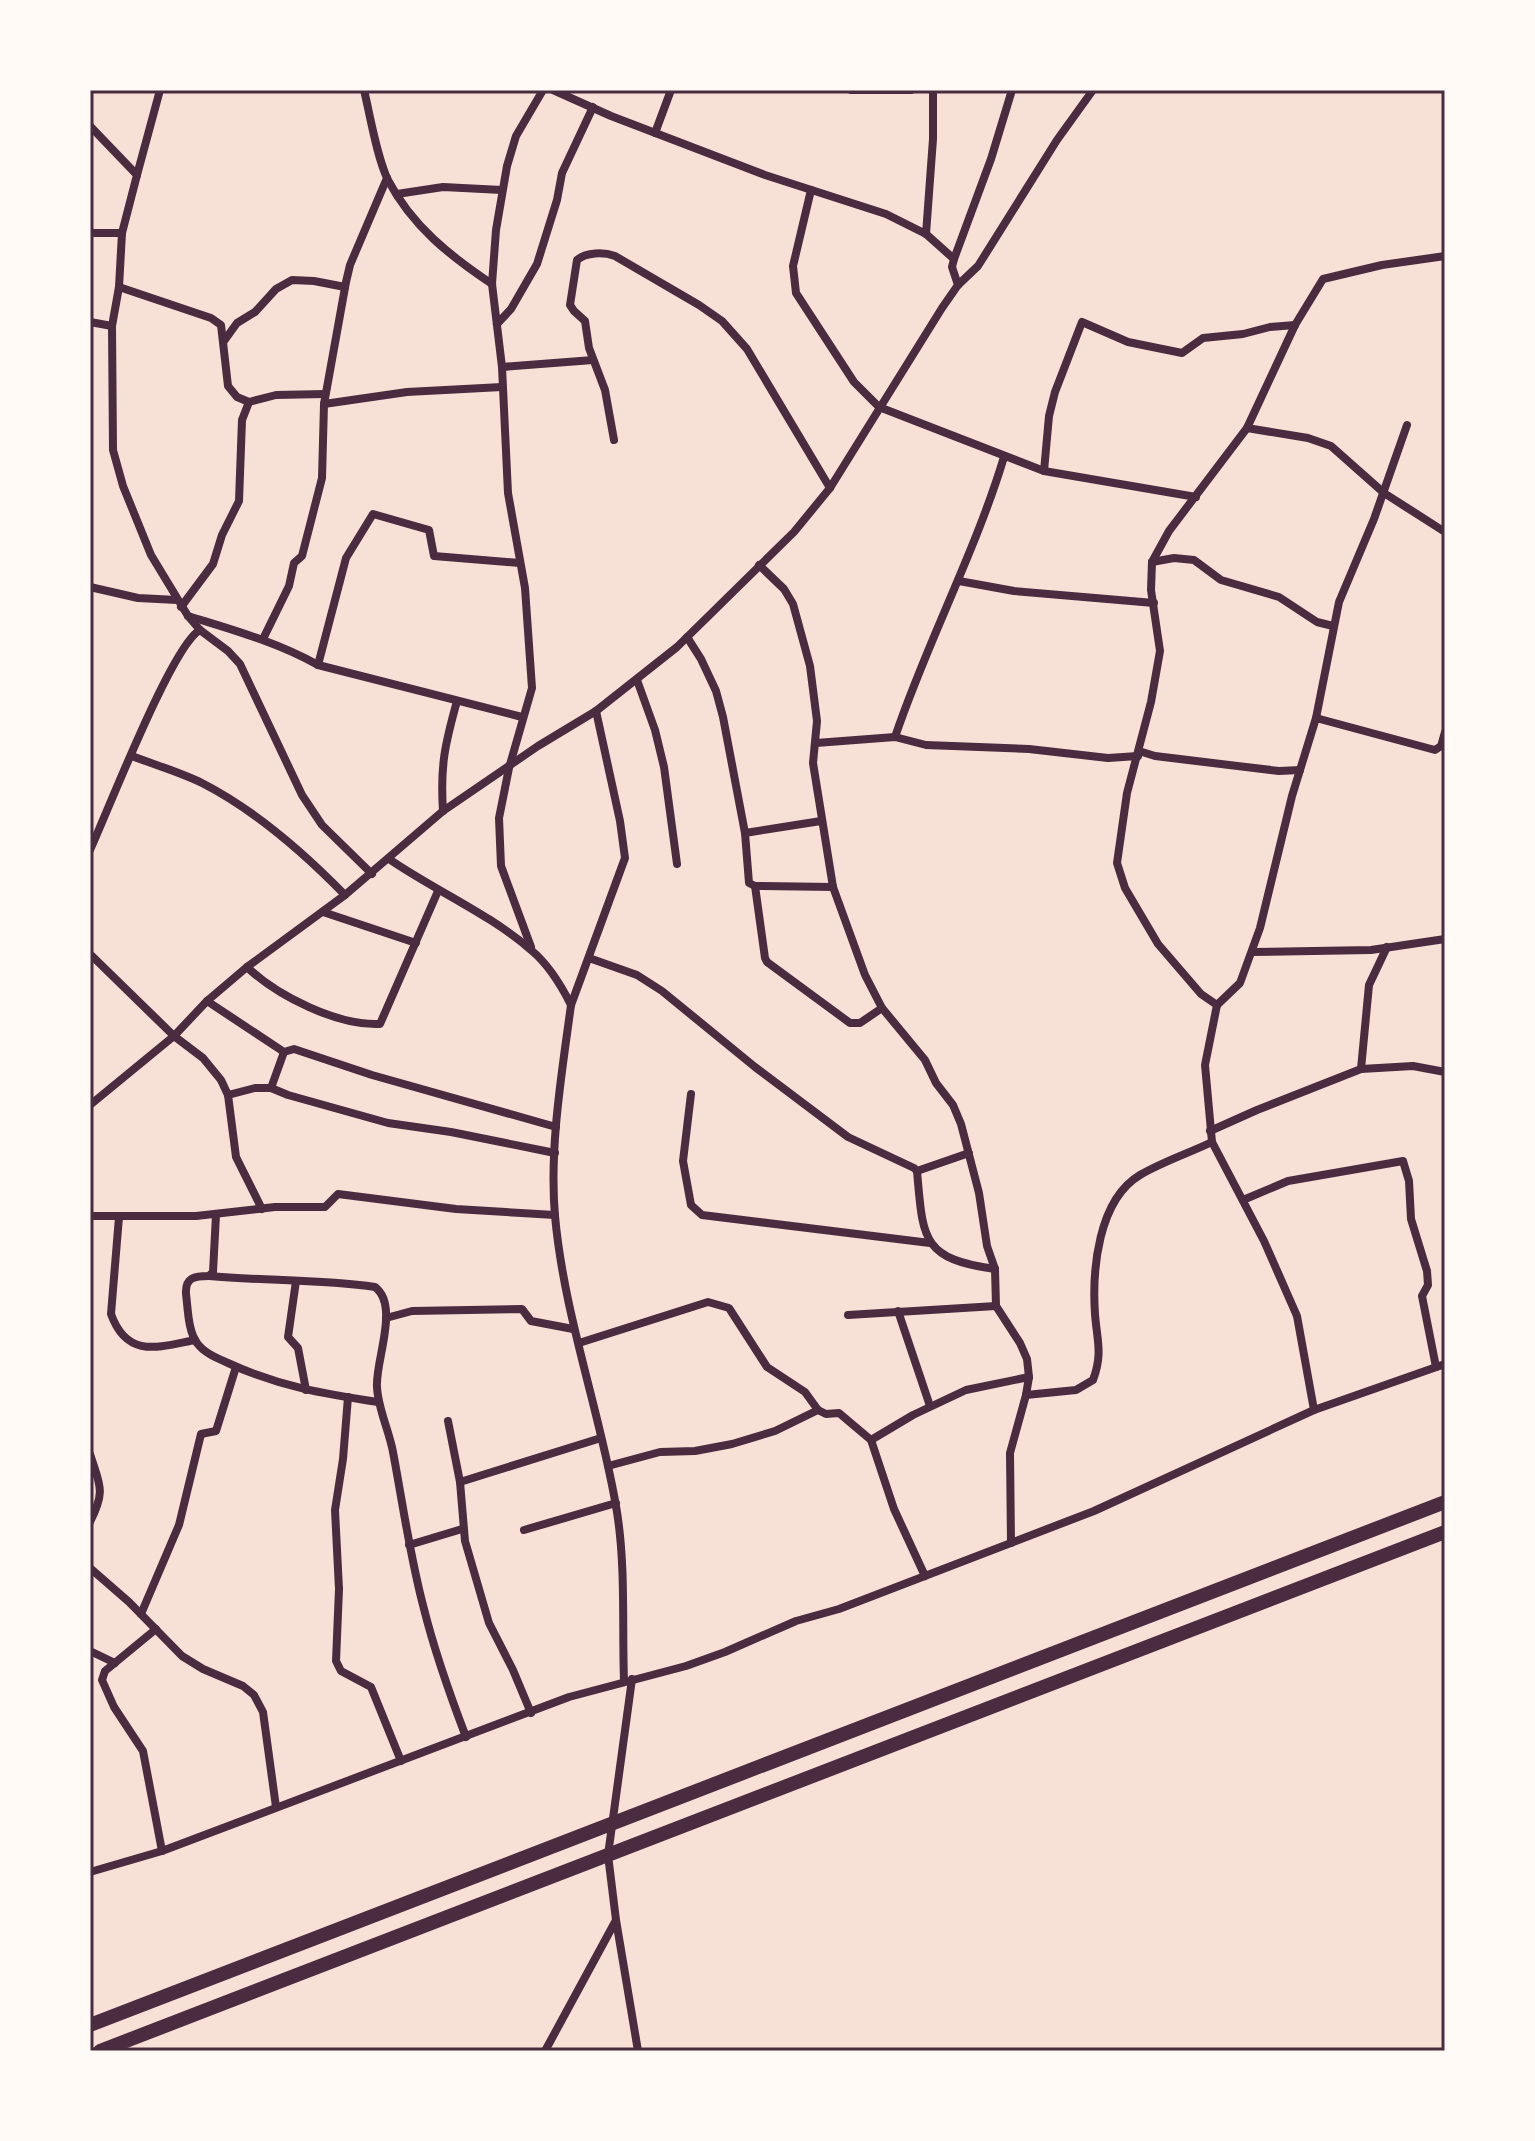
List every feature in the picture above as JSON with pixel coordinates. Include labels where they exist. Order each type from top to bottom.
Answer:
[{"type":"main road","points":[[90,2025],[1445,1502]]},
{"type":"main road","points":[[100,2051],[1445,1532]]},
{"type":"street","points":[[160,90],[122,233],[119,287],[112,326],[113,450],[123,486],[151,555],[179,603],[200,630],[240,664],[302,795],[322,825],[372,874]]},
{"type":"street","points":[[364,90],[387,178],[397,194],[441,248],[492,284]]},
{"type":"street","points":[[532,950],[501,866],[499,818],[509,768],[532,688],[525,588],[508,493],[502,367],[492,284],[502,190],[516,136],[543,90]]},
{"type":"street","points":[[553,90],[655,133],[886,214],[926,234],[954,259]]},
{"type":"street","points":[[655,133],[671,90]]},
{"type":"street","points":[[851,90],[911,90]]},
{"type":"street","points":[[926,234],[933,90]]},
{"type":"street","points":[[958,285],[952,267],[954,259],[991,159],[1012,90]]},
{"type":"street","points":[[90,1105],[174,1036],[207,1001],[247,967],[372,874],[443,811],[538,746],[596,711],[637,680],[687,637],[794,532],[830,488],[958,285],[978,266],[1057,140],[1093,90]]},
{"type":"street","points":[[497,324],[511,309],[537,264],[562,173],[593,107]]},
{"type":"street","points":[[90,126],[137,175]]},
{"type":"street","points":[[263,639],[289,586],[294,563],[302,556],[322,478],[324,399],[345,287],[350,265],[387,178]]},
{"type":"street","points":[[397,194],[443,187],[502,190]]},
{"type":"street","points":[[811,190],[793,266],[796,293],[854,382],[879,407],[1044,471],[1196,497]]},
{"type":"street","points":[[90,233],[122,233]]},
{"type":"street","points":[[614,440],[605,390],[593,360],[585,321],[571,308],[580,257],[609,254],[722,321],[747,349],[830,488]]},
{"type":"street","points":[[1217,1005],[1182,975],[1158,944],[1125,888],[1117,863],[1127,793],[1160,651],[1152,562],[1169,531],[1247,428],[1295,325],[1323,279],[1382,265],[1445,256]]},
{"type":"street","points":[[224,341],[237,323],[255,312],[276,289],[292,280],[345,287]]},
{"type":"street","points":[[119,287],[211,318],[221,325],[228,386],[237,397],[249,402],[276,395],[324,399],[502,387]]},
{"type":"street","points":[[90,322],[112,326]]},
{"type":"street","points":[[1044,471],[1049,416],[1055,392],[1082,322],[1128,342],[1182,353],[1203,338],[1295,325]]},
{"type":"street","points":[[502,367],[593,360]]},
{"type":"street","points":[[179,603],[213,564],[222,535],[239,501],[242,420],[249,402]]},
{"type":"street","points":[[1314,1410],[1297,1316],[1212,1142],[1205,1065],[1217,1005],[1240,983],[1252,952],[1316,718],[1339,602],[1384,493],[1407,425]]},
{"type":"street","points":[[1247,428],[1308,438],[1331,446],[1384,493],[1445,532]]},
{"type":"street","points":[[895,737],[916,676],[989,508],[1004,457]]},
{"type":"street","points":[[318,665],[346,558],[373,514],[429,530],[434,556],[520,563]]},
{"type":"street","points":[[1152,562],[1174,558],[1194,560],[1221,580],[1279,597],[1317,622],[1333,626]]},
{"type":"street","points":[[759,565],[784,589],[793,604],[814,689],[817,721],[813,763],[833,887],[865,975],[882,1008],[925,1060],[936,1083],[953,1105],[969,1153],[987,1246],[995,1269],[996,1306],[1027,1359],[1029,1377],[1026,1395],[1010,1453],[1011,1543]]},
{"type":"street","points":[[959,581],[1014,591],[1154,603]]},
{"type":"street","points":[[90,587],[179,603]]},
{"type":"street","points":[[188,616],[263,639],[318,665],[522,717]]},
{"type":"street","points":[[90,850],[160,691],[186,643],[200,630]]},
{"type":"street","points":[[687,637],[716,691],[723,717],[745,833],[749,883],[755,886],[833,887]]},
{"type":"street","points":[[637,680],[664,767],[677,864]]},
{"type":"street","points":[[443,811],[441,773],[444,749],[457,701]]},
{"type":"street","points":[[596,711],[625,858],[571,1005],[556,1127],[555,1215],[573,1329],[608,1466],[623,1559],[628,1680],[608,1855],[638,2051]]},
{"type":"street","points":[[1316,718],[1435,750],[1441,746],[1445,732]]},
{"type":"street","points":[[816,743],[895,737],[926,745],[1029,749],[1108,758],[1138,754],[1279,771],[1300,770]]},
{"type":"street","points":[[132,756],[202,783],[252,815],[321,871],[345,895]]},
{"type":"street","points":[[745,833],[821,821]]},
{"type":"street","points":[[389,859],[532,950],[562,987],[571,1005]]},
{"type":"street","points":[[755,886],[767,962],[850,1023],[860,1023],[882,1008]]},
{"type":"street","points":[[247,967],[298,1002],[329,1015],[380,1024],[438,891]]},
{"type":"street","points":[[323,912],[416,943]]},
{"type":"street","points":[[1252,952],[1387,947],[1445,939]]},
{"type":"street","points":[[1361,1069],[1369,985],[1387,947]]},
{"type":"street","points":[[90,954],[174,1036],[203,1058],[221,1080],[228,1095],[236,1157],[262,1209]]},
{"type":"street","points":[[589,958],[637,975],[649,983],[848,1137],[917,1171],[969,1153]]},
{"type":"street","points":[[207,1001],[284,1052]]},
{"type":"street","points":[[271,1088],[288,1048],[556,1127]]},
{"type":"street","points":[[1210,1131],[1361,1069],[1413,1066],[1445,1072]]},
{"type":"street","points":[[228,1095],[255,1088],[271,1088],[388,1123],[555,1153]]},
{"type":"street","points":[[691,1094],[683,1161],[691,1205],[702,1215],[930,1243]]},
{"type":"street","points":[[1026,1395],[1076,1390],[1093,1380],[1100,1349],[1095,1313],[1098,1252],[1103,1223],[1117,1196],[1138,1176],[1212,1142]]},
{"type":"street","points":[[90,1872],[162,1851],[569,1697],[712,1657],[796,1621],[839,1609],[1094,1511],[1314,1410],[1440,1366],[1422,1296],[1428,1285],[1427,1271],[1411,1219],[1409,1181],[1403,1161],[1288,1181],[1243,1200]]},
{"type":"street","points":[[917,1171],[920,1213],[930,1243],[945,1257],[960,1264],[995,1269]]},
{"type":"street","points":[[90,1216],[216,1215],[262,1209],[325,1207],[338,1194],[456,1209],[555,1215]]},
{"type":"street","points":[[209,1276],[213,1272],[216,1215]]},
{"type":"street","points":[[119,1217],[111,1314],[115,1325],[127,1341],[152,1348],[195,1340]]},
{"type":"street","points":[[378,1402],[281,1385],[212,1356],[195,1340],[186,1289],[189,1279],[195,1275],[332,1281],[375,1287],[383,1297],[386,1318],[376,1382],[378,1402],[390,1434],[409,1545],[438,1659],[466,1737]]},
{"type":"street","points":[[296,1281],[288,1337],[298,1348],[306,1390]]},
{"type":"street","points":[[579,1343],[708,1302],[729,1308],[767,1367],[805,1392],[818,1410],[826,1414],[839,1413],[871,1440],[894,1509],[925,1576]]},
{"type":"street","points":[[848,1315],[996,1306]]},
{"type":"street","points":[[386,1318],[412,1311],[522,1309],[531,1321],[573,1329]]},
{"type":"street","points":[[898,1311],[930,1406]]},
{"type":"street","points":[[141,1614],[179,1525],[201,1434],[216,1431],[236,1367]]},
{"type":"street","points":[[871,1440],[930,1406],[966,1390],[1029,1377]]},
{"type":"street","points":[[348,1397],[335,1510],[339,1589],[336,1661],[341,1671],[371,1687],[401,1761]]},
{"type":"street","points":[[608,1466],[660,1452],[695,1451],[732,1444],[775,1431],[818,1410]]},
{"type":"street","points":[[448,1421],[460,1482],[462,1529],[489,1623],[531,1713]]},
{"type":"street","points":[[460,1482],[601,1438]]},
{"type":"street","points":[[90,1454],[102,1492],[90,1522]]},
{"type":"street","points":[[524,1530],[616,1503]]},
{"type":"street","points":[[409,1545],[462,1529]]},
{"type":"street","points":[[90,1568],[182,1656],[243,1686],[254,1695],[263,1712],[276,1807]]},
{"type":"street","points":[[156,1629],[105,1671],[102,1680],[114,1707],[143,1751],[162,1851]]},
{"type":"street","points":[[90,1651],[115,1663]]},
{"type":"street","points":[[545,2051],[616,1920]]}]
